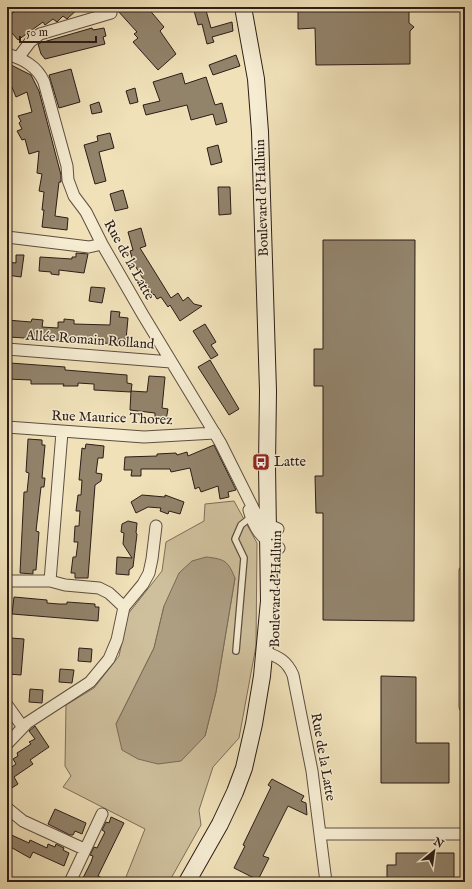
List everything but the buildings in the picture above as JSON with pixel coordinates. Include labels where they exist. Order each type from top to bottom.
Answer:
[{"type":"main road","name":"Boulevard d'Halluin","points":[[191,878],[220,824],[251,757],[262,724],[270,654],[279,604],[273,545],[273,435],[268,391],[259,119],[253,58],[243,7]]},
{"type":"street","points":[[18,58],[30,42],[40,34],[111,13]]},
{"type":"street","name":"Rue de la Latte","points":[[7,54],[18,58],[37,69],[44,82],[67,166],[70,186],[171,362],[215,432],[255,512],[273,527]]},
{"type":"street","points":[[7,237],[88,247],[102,244]]},
{"type":"street","name":"Allée Romain Rolland","points":[[7,349],[171,362]]},
{"type":"street","name":"Rue Maurice Thorez","points":[[7,427],[150,437],[215,432]]},
{"type":"street","points":[[50,581],[62,432]]},
{"type":"street","name":"Rue de la Latte","points":[[242,484],[251,517],[259,534],[273,545]]},
{"type":"street","points":[[7,744],[22,726],[86,686],[100,672],[109,659],[115,647],[124,607],[143,584],[148,573],[152,559],[156,526]]},
{"type":"street","points":[[465,572],[465,708]]},
{"type":"street","points":[[7,581],[50,581],[65,585],[99,588],[109,593],[124,607]]},
{"type":"street","name":"Rue de la Latte","points":[[270,654],[286,662],[292,675],[312,771],[326,882]]},
{"type":"street","points":[[7,705],[22,726]]},
{"type":"street","points":[[7,808],[29,825],[84,849]]},
{"type":"street","points":[[70,882],[84,849],[102,814]]},
{"type":"street","points":[[320,834],[465,834]]},
{"type":"lane","points":[[236,651],[244,558],[235,539],[241,525],[251,517]]},
{"type":"shaded area","points":[[234,501],[257,543],[256,646],[239,738],[213,767],[199,810],[201,825],[169,882],[124,882],[145,829],[63,787],[71,776],[65,766],[66,705],[94,688],[119,656],[128,614],[162,571],[166,542],[204,521],[205,504]],"holes":[[[235,578],[216,692],[205,736],[116,724],[154,648],[164,606]]]},
{"type":"shaded area","points":[[206,557],[222,560],[228,564],[235,578],[216,692],[205,736],[181,761],[158,764],[138,759],[122,750],[116,724],[154,648],[164,606],[179,573],[192,561]]},
{"type":"place","name":"Latte","points":[[261,462]]}]
